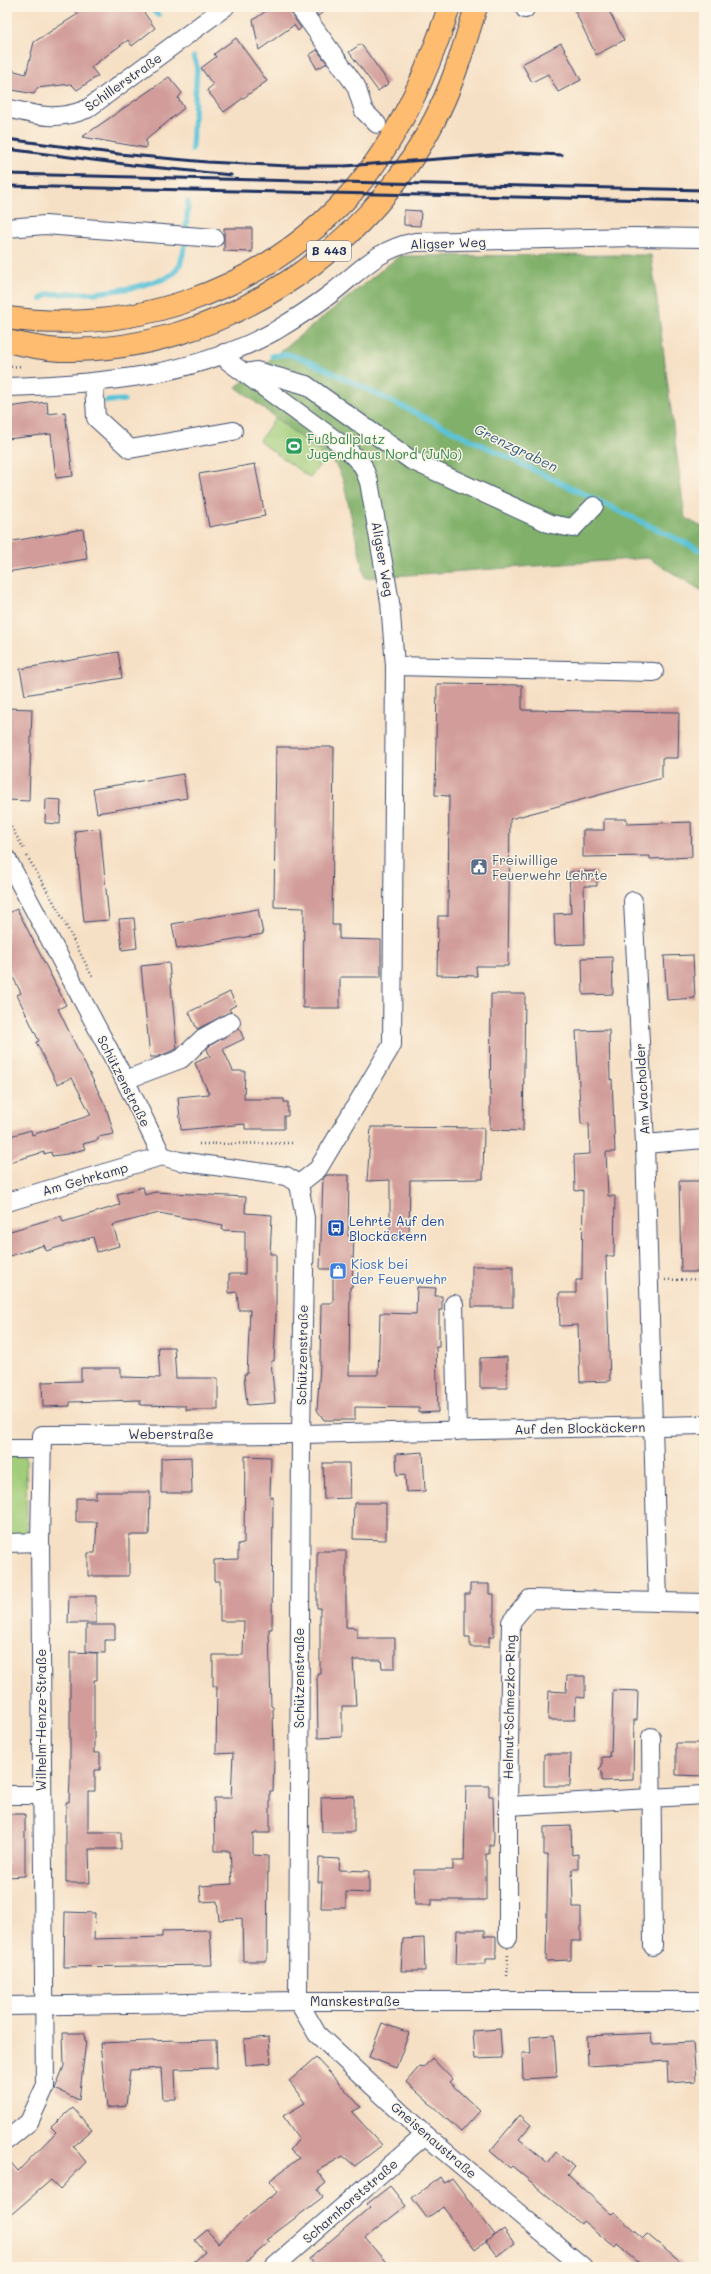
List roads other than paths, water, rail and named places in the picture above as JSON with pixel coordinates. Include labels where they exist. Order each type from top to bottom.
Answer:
[{"type":"main road","name":"B 443","points":[[7,318],[32,322],[89,322],[155,311],[210,294],[269,264],[294,247],[344,201],[383,151],[426,72],[449,7]]},
{"type":"main road","name":"B 443","points":[[7,341],[63,350],[128,344],[162,337],[217,319],[246,307],[278,289],[309,268],[359,225],[421,144],[434,121],[452,82],[476,7]]},
{"type":"main road","points":[[7,353],[25,354],[63,350]]},
{"type":"street","name":"Schillerstraße","points":[[7,108],[44,117],[74,114],[87,109],[225,7]]},
{"type":"street","points":[[299,7],[356,86],[364,110],[377,124]]},
{"type":"street","points":[[7,228],[45,225],[214,238]]},
{"type":"street","name":"Aligser Weg","points":[[7,387],[94,384],[174,370],[224,353],[275,331],[332,293],[383,252],[414,242],[634,237],[704,238]]},
{"type":"street","name":"Aligser Weg","points":[[224,353],[228,361],[345,447],[363,466],[369,482],[390,602],[395,666],[392,1045],[318,1168],[298,1184]]},
{"type":"street","points":[[245,374],[256,371],[306,385],[411,460],[551,524],[573,528],[594,506]]},
{"type":"street","points":[[94,384],[96,418],[130,449],[233,432]]},
{"type":"street","points":[[395,666],[654,672]]},
{"type":"street","name":"Schützenstraße","points":[[7,859],[125,1080],[162,1156]]},
{"type":"street","name":"Am Wacholder","points":[[633,901],[645,1144],[652,1427]]},
{"type":"street","points":[[125,1080],[182,1059],[203,1038],[232,1022]]},
{"type":"street","points":[[645,1144],[704,1139]]},
{"type":"street","points":[[162,1156],[179,1161],[286,1176],[298,1184]]},
{"type":"street","name":"Am Gehrkamp","points":[[7,1202],[162,1156]]},
{"type":"street","name":"Schützenstraße","points":[[298,1184],[305,1218],[301,1434],[298,2001]]},
{"type":"street","points":[[454,1304],[457,1431]]},
{"type":"street","name":"Auf den Blockäckern","points":[[301,1434],[704,1425]]},
{"type":"street","points":[[652,1427],[658,1602]]},
{"type":"street","name":"Weberstraße","points":[[7,1449],[42,1442],[301,1434]]},
{"type":"street","name":"Wilhelm-Henze-Straße","points":[[7,2140],[28,2122],[45,2087],[46,2005],[42,1795],[40,1542],[42,1442]]},
{"type":"street","points":[[7,1543],[40,1542]]},
{"type":"street","name":"Helmut-Schmezko-Ring","points":[[508,1938],[508,1806],[511,1622],[530,1599],[704,1603]]},
{"type":"street","points":[[651,1737],[650,1798],[653,1946]]},
{"type":"street","points":[[7,1795],[42,1795]]},
{"type":"street","points":[[508,1806],[704,1795]]},
{"type":"street","name":"Manskestraße","points":[[7,2006],[298,2001],[704,2001]]},
{"type":"street","name":"Gneisenaustraße","points":[[298,2001],[317,2034],[425,2135],[583,2267]]},
{"type":"street","name":"Scharnhorststraße","points":[[274,2267],[425,2135]]},
{"type":"waterway","name":"Grenzgraben","points":[[150,7],[158,15]]},
{"type":"waterway","name":"Grenzgraben","points":[[192,149],[197,67],[194,57]]},
{"type":"waterway","name":"Grenzgraben","points":[[186,231],[188,202]]},
{"type":"waterway","name":"Grenzgraben","points":[[41,299],[48,294],[95,293],[132,288],[164,279],[174,273],[180,265],[185,246]]},
{"type":"waterway","name":"Grenzgraben","points":[[272,356],[288,354],[308,361],[704,552]]},
{"type":"waterway","name":"Grenzgraben","points":[[107,401],[124,400]]},
{"type":"railway","points":[[7,139],[119,154],[207,162],[288,166],[345,166],[519,153],[562,155]]},
{"type":"railway","points":[[7,149],[132,165],[231,175]]},
{"type":"railway","points":[[7,174],[704,190]]},
{"type":"railway","points":[[7,186],[704,201]]},
{"type":"place","name":"Fußballplatz Jugendhaus Nord (JuNo)","points":[[294,446]]},
{"type":"place","name":"Freiwillige Feuerwehr Lehrte","points":[[479,867]]},
{"type":"place","name":"Lehrte Auf den Blockäckern","points":[[336,1228]]},
{"type":"place","name":"Kiosk bei der Feuerwehr","points":[[338,1271]]}]
